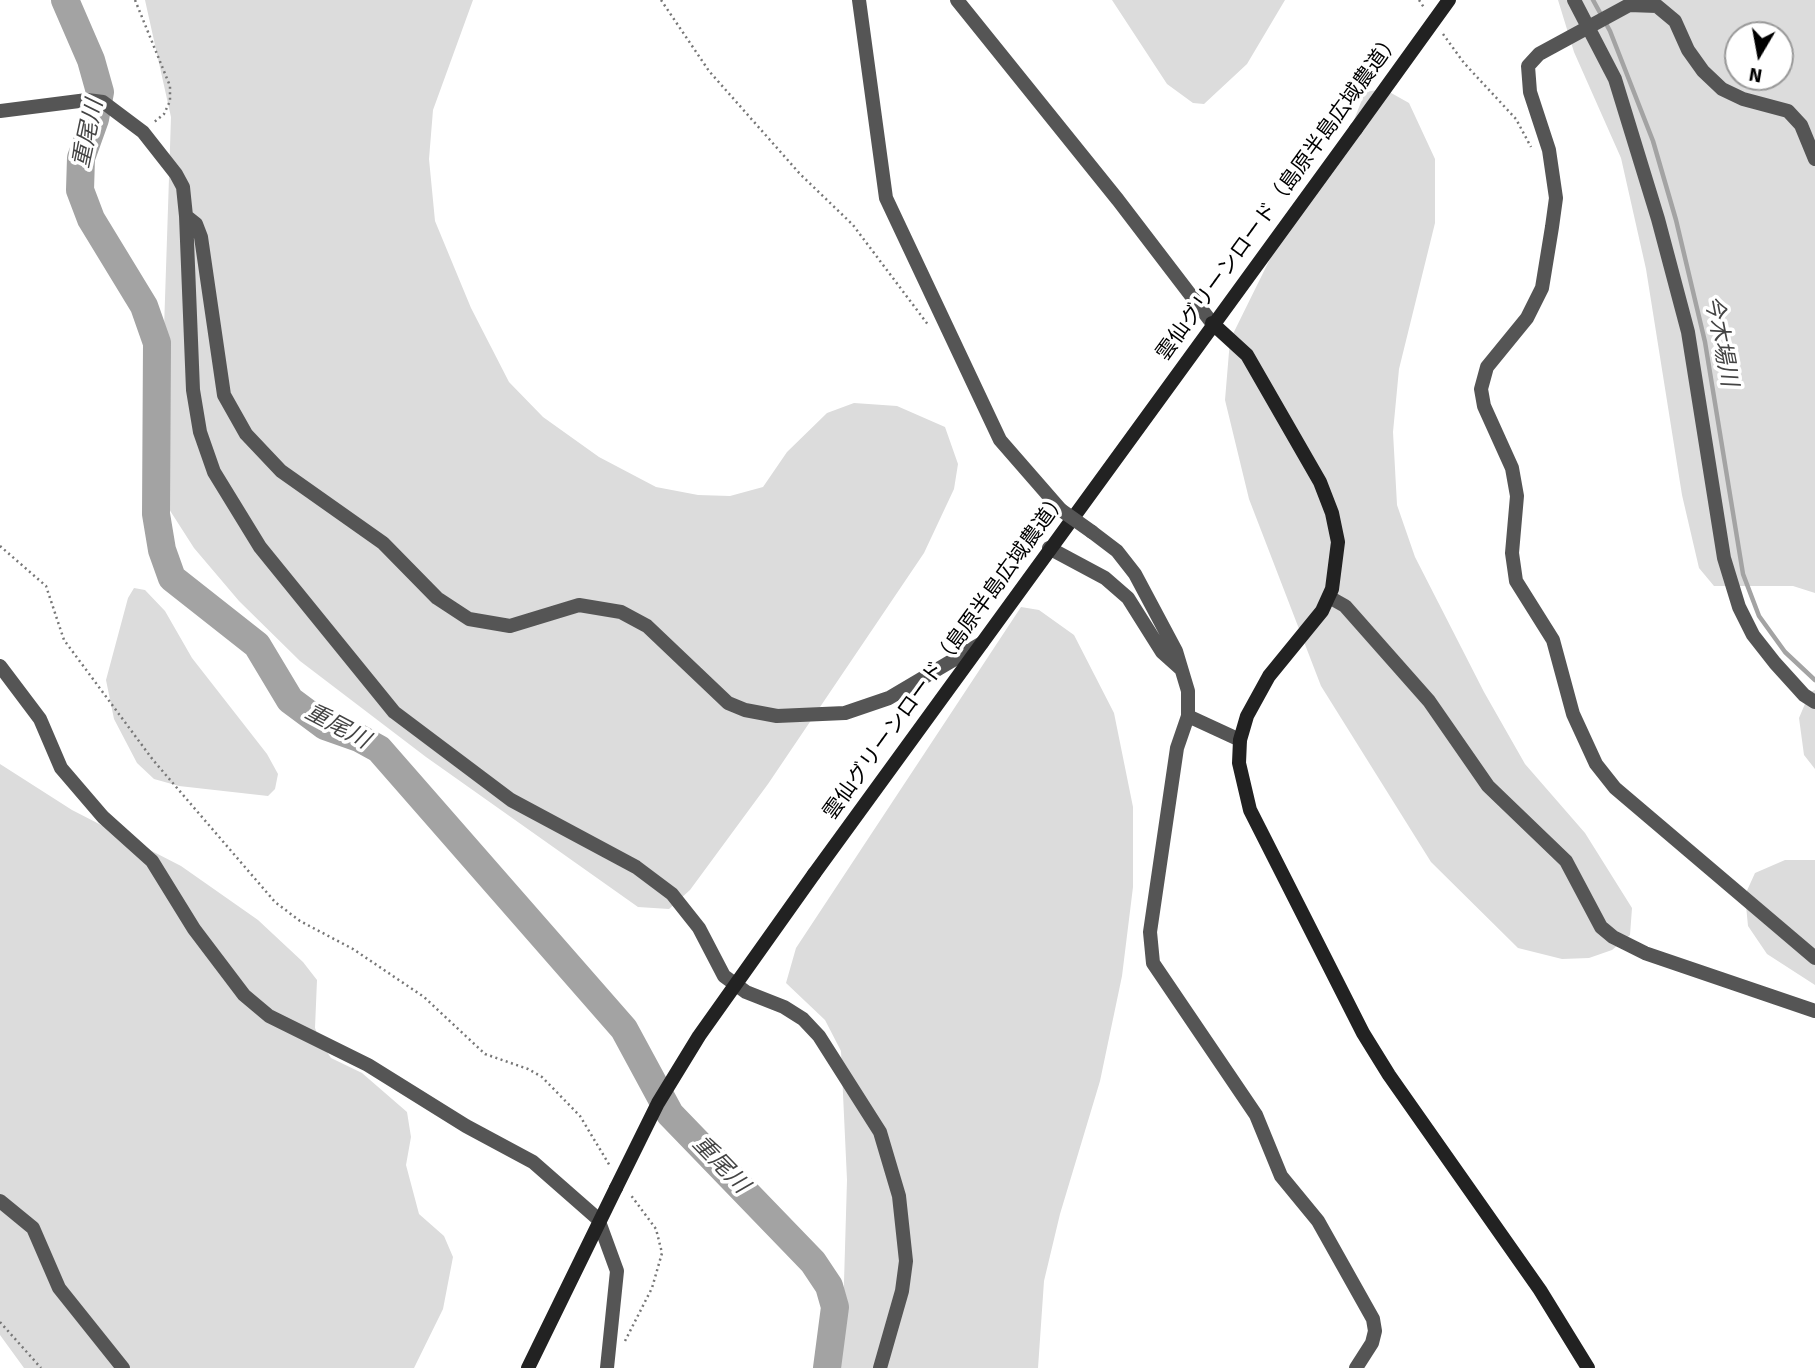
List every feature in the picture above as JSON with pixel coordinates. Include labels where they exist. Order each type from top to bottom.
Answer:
[{"type":"street","points":[[859,0],[886,198],[1000,440],[1060,510],[1117,551],[1135,574],[1176,651],[1188,691],[1188,716],[1177,748],[1150,932],[1153,963],[1256,1115],[1281,1176],[1318,1221],[1373,1319],[1375,1331],[1372,1343],[1356,1368]]},
{"type":"street","points":[[957,0],[1118,200],[1212,323],[1247,355],[1320,482],[1338,542],[1336,567],[1329,597],[1309,631],[1256,694],[1240,740],[1239,763],[1250,810],[1363,1033],[1389,1076],[1540,1290],[1588,1368]]},
{"type":"street","name":"雲仙グリーンロード（島原半島広域農道）","points":[[528,1368],[598,1219],[621,1188],[658,1103],[699,1036],[1049,548],[1449,0]]},
{"type":"street","points":[[1574,0],[1597,23],[1688,332],[1724,558],[1739,607],[1754,635],[1775,663],[1804,695],[1815,702]]},
{"type":"street","points":[[1815,159],[1801,125],[1788,111],[1743,99],[1722,89],[1703,71],[1667,12],[1643,3],[1629,5],[1539,54],[1528,66],[1530,92],[1549,150],[1556,198],[1542,288],[1527,318],[1487,367],[1481,389],[1484,406],[1512,468],[1517,496],[1512,553],[1516,581],[1553,640],[1573,714],[1596,764],[1615,788],[1815,958]]},
{"type":"street","points":[[0,111],[87,100],[103,102],[143,132],[183,187],[188,323],[200,432],[214,472],[260,547],[394,712],[511,800],[636,867],[672,894],[699,928],[724,976],[746,992],[784,1007],[803,1019],[819,1036],[880,1132],[899,1196],[906,1261],[902,1291],[880,1368]]},
{"type":"street","points":[[186,216],[195,224],[201,237],[224,395],[246,434],[281,471],[383,543],[437,598],[469,619],[510,626],[579,605],[621,612],[647,626],[728,703],[745,710],[777,716],[845,713],[889,698],[982,643]]},
{"type":"street","points":[[1049,548],[1105,578],[1128,598],[1162,652],[1182,670]]},
{"type":"street","points":[[1329,597],[1345,606],[1429,701],[1488,786],[1511,811],[1551,843],[1566,861],[1601,926],[1613,937],[1645,953],[1815,1011]]},
{"type":"street","points":[[0,666],[40,719],[61,768],[103,817],[152,861],[194,929],[244,995],[269,1016],[368,1065],[466,1126],[533,1162],[598,1219],[617,1271],[607,1368]]},
{"type":"street","points":[[1188,716],[1240,740]]},
{"type":"street","points":[[0,1201],[33,1228],[59,1288],[123,1368]]},
{"type":"path","points":[[135,0],[170,86],[170,101],[164,114],[143,132]]},
{"type":"path","points":[[661,0],[709,71],[800,174],[853,225],[934,333]]},
{"type":"path","points":[[1419,0],[1427,10]]},
{"type":"path","points":[[1441,32],[1464,63],[1516,119],[1533,151]]},
{"type":"path","points":[[0,546],[40,577],[46,586],[64,640],[153,760],[275,902],[300,921],[353,949],[424,997],[485,1054],[542,1077],[580,1116],[612,1168]]},
{"type":"path","points":[[621,1188],[656,1230],[662,1253],[652,1288],[623,1348]]},
{"type":"path","points":[[0,1322],[41,1368]]},
{"type":"shaded area","points":[[145,0],[473,0],[433,110],[429,159],[435,221],[471,308],[509,382],[543,417],[599,457],[656,487],[698,495],[730,496],[763,487],[787,452],[827,413],[854,403],[897,406],[945,427],[958,464],[954,489],[924,553],[768,784],[690,890],[669,909],[638,907],[426,757],[300,661],[239,601],[194,548],[169,509],[160,450],[171,117]]},
{"type":"shaded area","points":[[1112,0],[1285,0],[1247,64],[1204,104],[1193,103],[1167,84]]},
{"type":"shaded area","points":[[1558,0],[1815,0],[1815,593],[1793,586],[1714,586],[1699,568],[1682,495],[1646,269],[1621,158],[1574,52]]},
{"type":"shaded area","points":[[1384,89],[1409,103],[1435,159],[1435,223],[1399,369],[1393,432],[1397,505],[1415,557],[1484,692],[1525,764],[1585,833],[1632,908],[1630,935],[1612,950],[1589,958],[1562,959],[1518,948],[1431,862],[1321,686],[1249,499],[1225,400],[1230,340],[1300,198],[1354,120],[1365,92]]},
{"type":"shaded area","points":[[134,588],[145,590],[165,611],[192,658],[267,754],[278,774],[275,789],[268,796],[179,786],[154,779],[137,763],[114,719],[106,680],[128,598]]},
{"type":"shaded area","points":[[1021,607],[1039,610],[1074,635],[1114,713],[1133,807],[1133,887],[1122,976],[1100,1081],[1060,1214],[1044,1281],[1038,1368],[836,1368],[843,1316],[847,1180],[841,1051],[825,1020],[786,983],[796,948]]},
{"type":"shaded area","points":[[1815,690],[1815,769],[1804,755],[1799,718],[1810,692]]},
{"type":"shaded area","points":[[0,764],[72,810],[181,866],[258,920],[303,962],[317,980],[315,1028],[321,1043],[331,1058],[362,1073],[407,1112],[411,1137],[406,1165],[419,1214],[444,1236],[453,1257],[443,1309],[414,1368],[24,1368],[0,1335]]},
{"type":"shaded area","points":[[1785,860],[1815,860],[1815,985],[1767,954],[1748,926],[1745,895],[1755,873]]},
{"type":"waterway","name":"重尾川","points":[[65,0],[91,60],[100,92],[95,119],[81,158],[80,190],[91,219],[144,306],[157,343],[156,514],[162,550],[172,578],[257,645],[290,700],[325,726],[359,738],[379,749],[624,1029],[670,1114],[813,1262],[829,1286],[835,1307],[827,1368]]},
{"type":"waterway","name":"今木場川","points":[[1593,0],[1610,31],[1653,141],[1676,220],[1705,342],[1743,574],[1759,616],[1785,652],[1815,680]]}]
